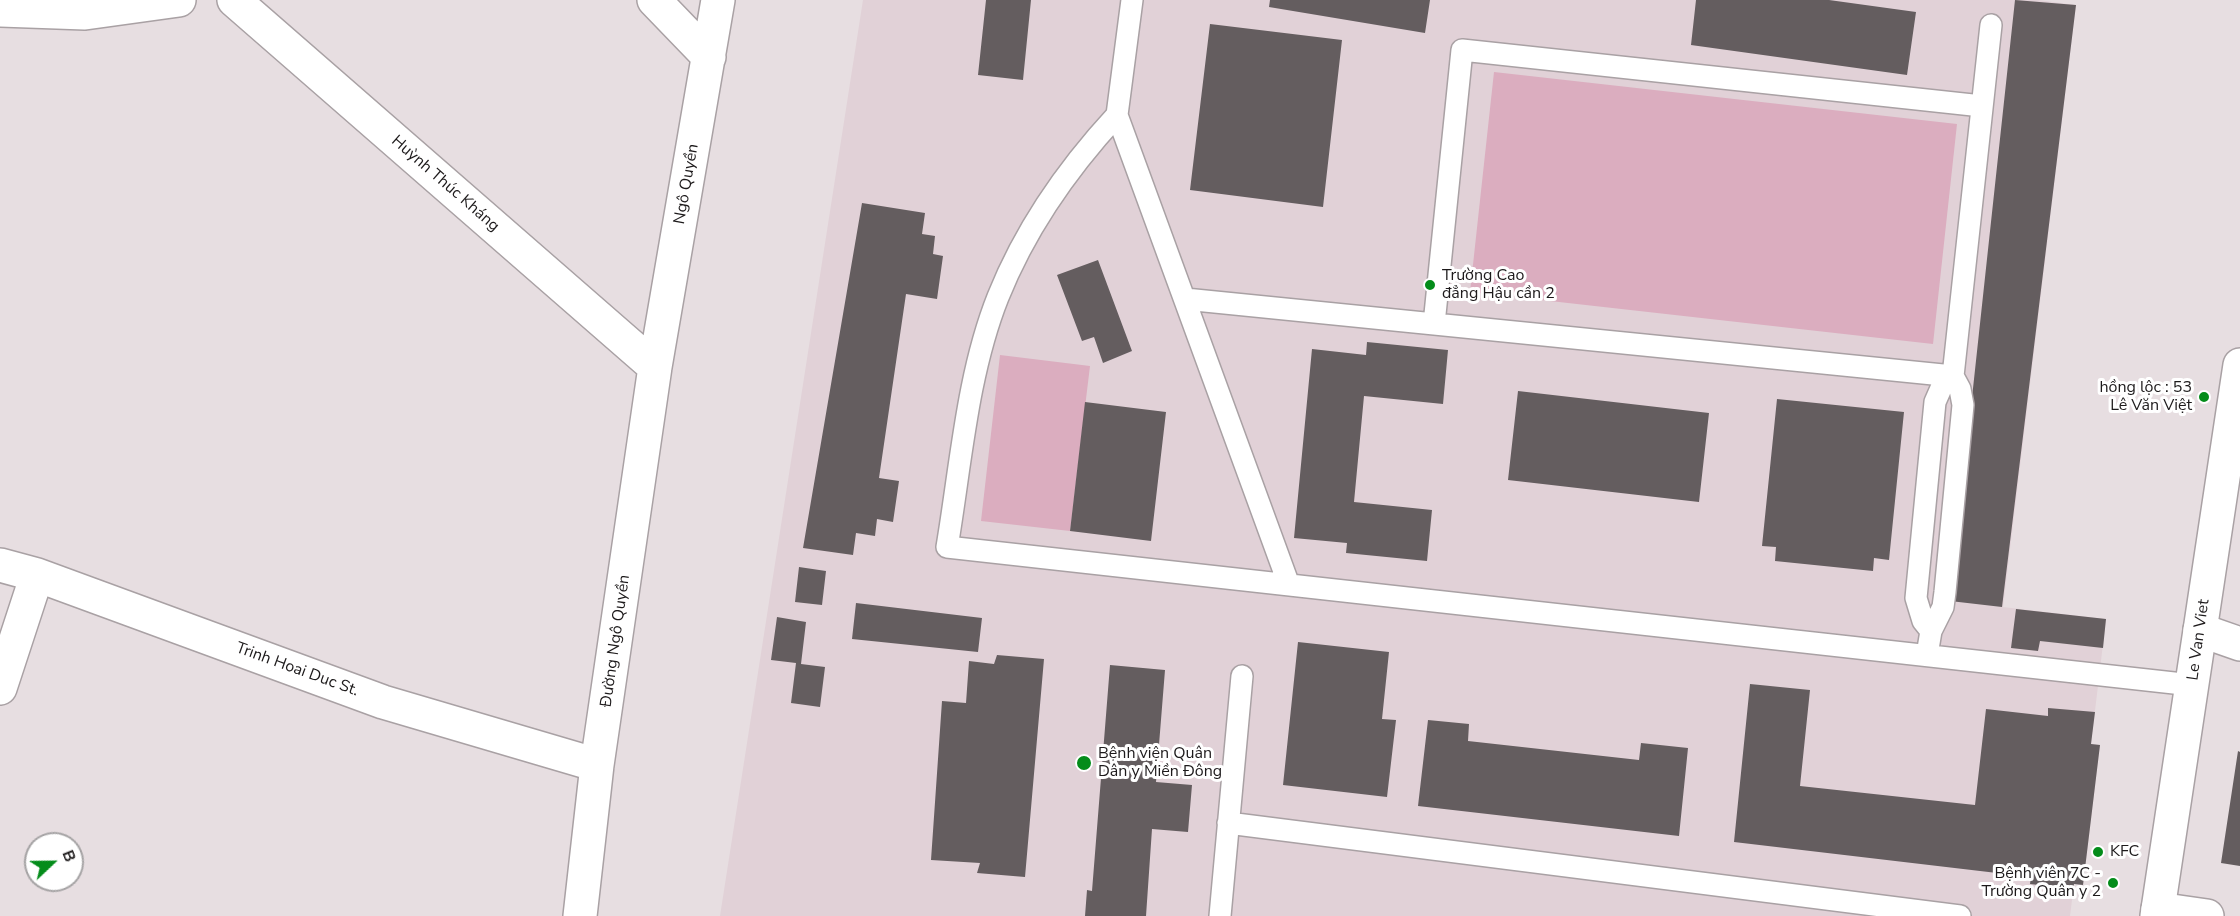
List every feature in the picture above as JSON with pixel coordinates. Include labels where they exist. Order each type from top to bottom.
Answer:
[{"type":"street","points":[[0,10],[179,0]]},
{"type":"street","name":"Huỳnh Thúc Kháng","points":[[234,0],[655,367]]},
{"type":"street","points":[[654,0],[709,57]]},
{"type":"street","name":"Ngô Quyền","points":[[655,367],[718,0]]},
{"type":"street","name":"Le Van Viet","points":[[2158,912],[2240,365]]},
{"type":"street","name":"Đường Ngô Quyền","points":[[580,916],[597,765],[655,367]]},
{"type":"street","name":"Trinh Hoai Duc St.","points":[[0,565],[37,575],[383,702],[597,765]]},
{"type":"street","points":[[0,688],[37,575]]},
{"type":"street","points":[[2200,630],[2240,644]]},
{"type":"street","points":[[2158,912],[2207,916]]},
{"type":"lane","points":[[1132,0],[1117,115],[1289,585]]},
{"type":"lane","points":[[1927,655],[1931,631],[1943,607],[1962,418],[1960,389],[1953,376],[1991,26]]},
{"type":"lane","points":[[1434,324],[1462,50],[1982,106]]},
{"type":"lane","points":[[1117,115],[1086,148],[1040,213],[998,298],[976,373],[947,547],[2192,685]]},
{"type":"lane","points":[[1185,299],[1953,376]]},
{"type":"lane","points":[[1931,631],[1918,610],[1916,598],[1935,402],[1942,386],[1953,376]]},
{"type":"lane","points":[[1220,916],[1242,676]]},
{"type":"lane","points":[[1227,823],[1960,916]]},
{"type":"shaded area","name":"Trường Cao đẳng Hậu cần 2","points":[[863,0],[2038,0],[2076,5],[2003,607],[2106,619],[2091,744],[2100,745],[2083,885],[2074,884],[2070,916],[720,916]]},
{"type":"shaded area","points":[[1494,72],[1957,124],[1933,344],[1470,292]]},
{"type":"shaded area","points":[[1000,355],[1090,366],[1070,531],[981,521]]},
{"type":"building","points":[[986,0],[1031,0],[1023,80],[978,75]]},
{"type":"building","points":[[1270,0],[1430,0],[1425,33],[1269,7]]},
{"type":"building","points":[[1696,0],[1829,0],[1916,12],[1907,75],[1691,45]]},
{"type":"building","points":[[2015,0],[2076,5],[2002,607],[1950,601]]},
{"type":"building","points":[[1210,24],[1342,40],[1323,207],[1190,190]]},
{"type":"building","points":[[862,203],[925,213],[922,234],[935,236],[933,254],[943,256],[937,299],[906,294],[879,478],[899,481],[893,522],[877,519],[875,536],[856,533],[853,555],[803,548]]},
{"type":"building","points":[[1098,260],[1132,351],[1103,363],[1094,337],[1082,341],[1057,275]]},
{"type":"building","points":[[1367,342],[1448,350],[1443,404],[1364,396],[1354,502],[1432,510],[1427,561],[1346,553],[1347,543],[1294,538],[1312,349],[1366,355]]},
{"type":"building","points":[[1518,391],[1709,413],[1699,502],[1508,480]]},
{"type":"building","points":[[1777,399],[1904,412],[1889,560],[1874,558],[1873,571],[1775,561],[1776,547],[1762,546]]},
{"type":"building","points":[[1085,402],[1166,412],[1151,541],[1070,531]]},
{"type":"building","points":[[799,567],[826,571],[822,605],[795,602]]},
{"type":"building","points":[[856,603],[982,618],[978,652],[852,639]]},
{"type":"building","points":[[2016,609],[2106,619],[2103,648],[2040,641],[2038,651],[2011,648]]},
{"type":"building","points":[[777,617],[806,622],[801,664],[825,667],[820,707],[791,703],[796,663],[771,660]]},
{"type":"building","points":[[1298,642],[1389,652],[1382,719],[1396,720],[1387,797],[1283,785]]},
{"type":"building","points":[[997,655],[1044,659],[1025,877],[977,873],[980,863],[931,860],[942,701],[966,703],[969,661],[994,664]]},
{"type":"building","points":[[1110,665],[1165,670],[1156,782],[1192,785],[1188,832],[1152,829],[1146,916],[1085,916],[1087,890],[1092,891]]},
{"type":"building","points":[[1750,684],[1810,690],[1800,786],[1975,805],[1986,709],[2048,716],[2048,708],[2095,712],[2091,744],[2100,745],[2083,885],[2074,884],[2073,889],[2030,884],[2031,877],[1734,842]]},
{"type":"building","points":[[1428,720],[1469,724],[1468,741],[1639,760],[1641,743],[1688,748],[1679,836],[1418,806]]},
{"type":"building","points":[[2238,751],[2240,752],[2240,866],[2221,863]]},
{"type":"place","name":"Trường Cao đẳng Hậu cần 2","points":[[1430,285]]},
{"type":"place","name":"hồng lộc : 53 Lê Văn Việt","points":[[2204,397]]},
{"type":"place","name":"Bệnh viện Quân Dân y Miền Đông","points":[[1084,763]]},
{"type":"place","name":"KFC","points":[[2098,852]]},
{"type":"place","name":"Bệnh viên 7C - Trường Quân y 2","points":[[2113,883]]}]
